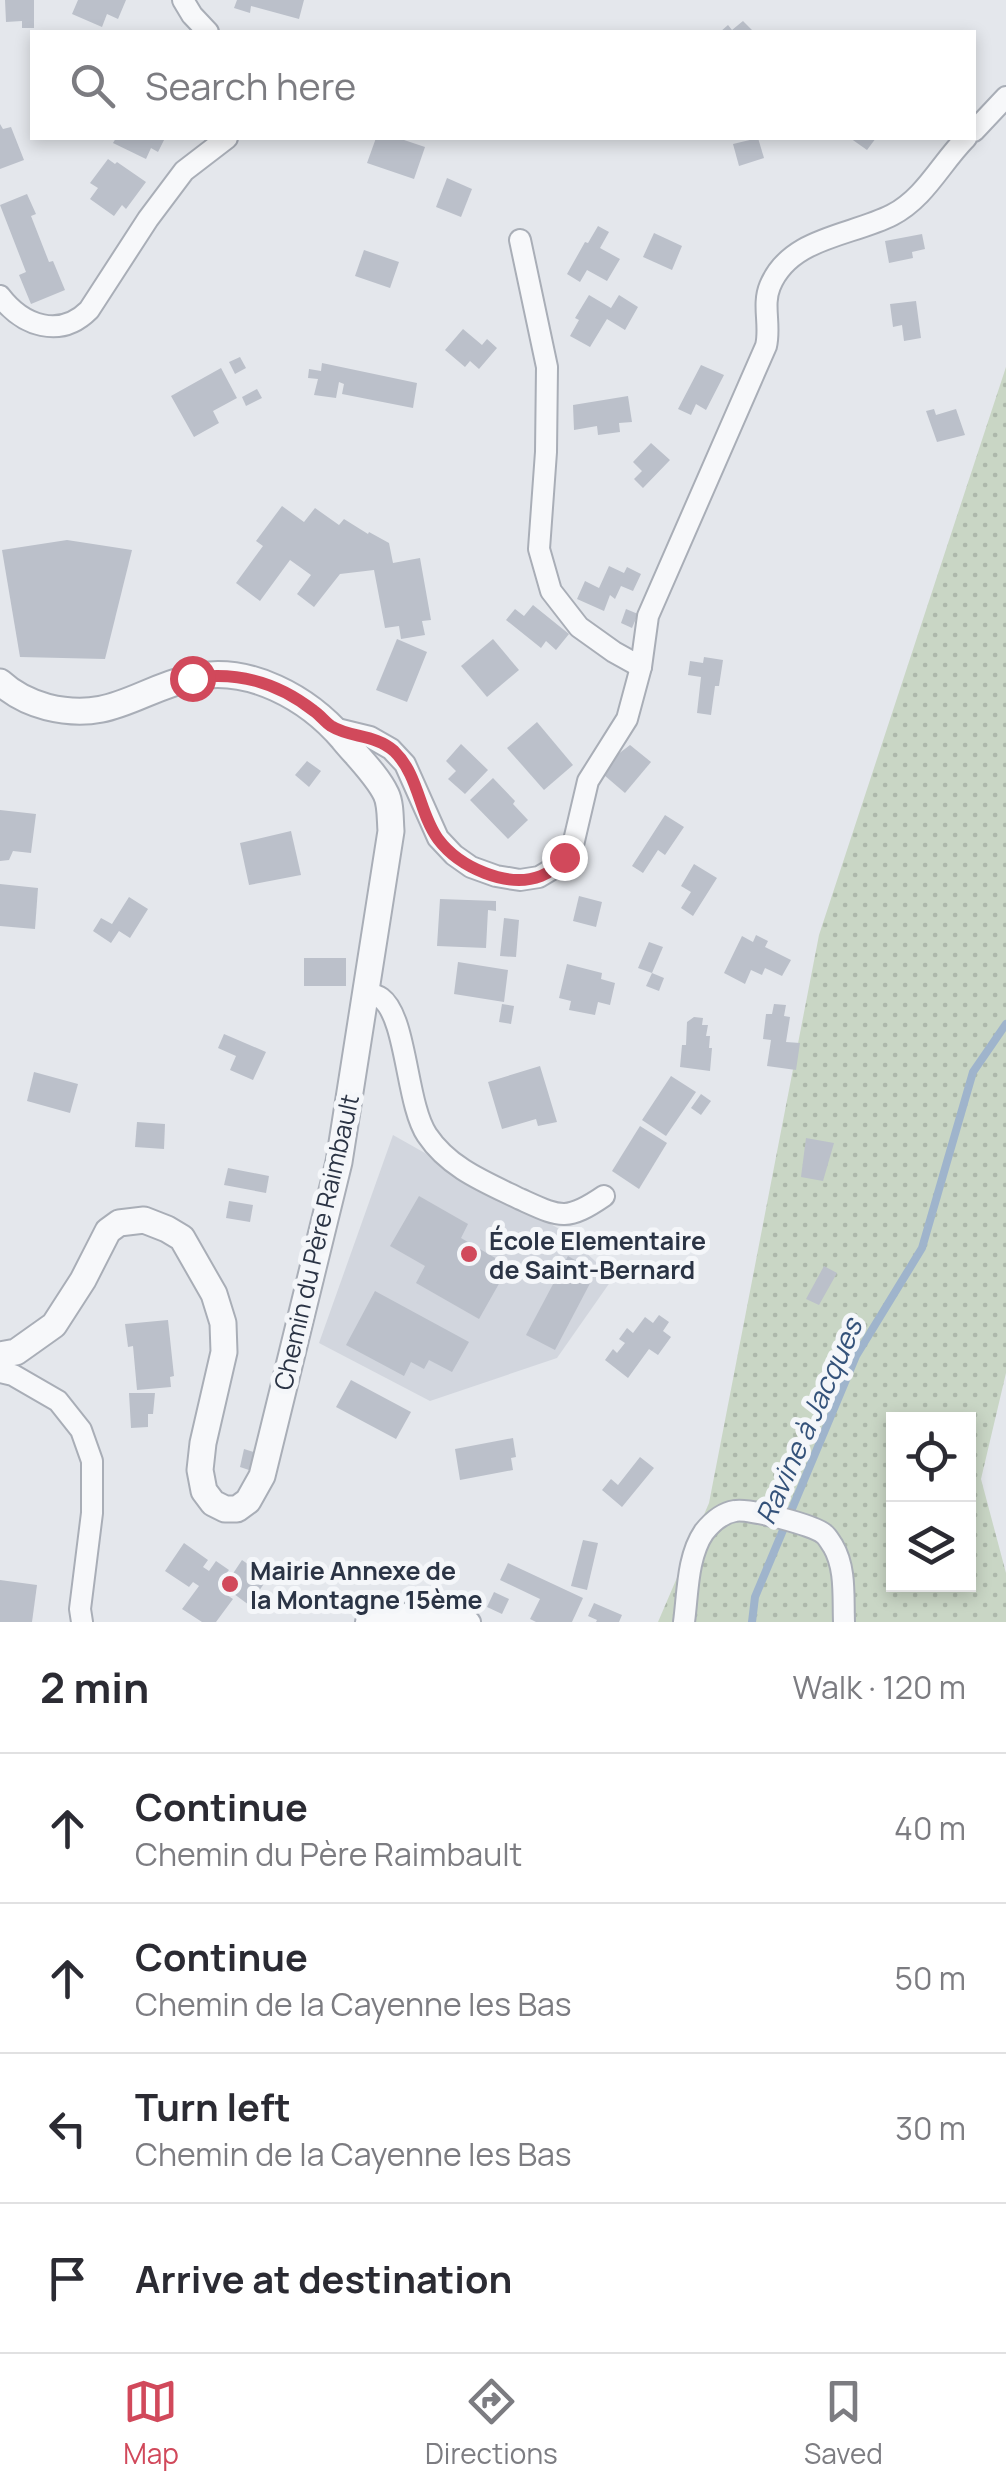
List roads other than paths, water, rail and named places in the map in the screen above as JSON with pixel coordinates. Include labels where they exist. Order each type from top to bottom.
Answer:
[{"type":"street","points":[[183,0],[206,30]]},
{"type":"street","points":[[976,129],[1006,97]]},
{"type":"street","points":[[0,296],[10,310],[36,324],[52,326],[78,321],[184,171],[224,140]]},
{"type":"street","points":[[334,728],[370,737],[392,749],[406,764],[438,838],[471,866],[520,880],[554,868],[573,844],[588,781],[627,719],[648,616],[766,346],[768,288],[786,260],[800,249],[891,216],[912,203],[964,140]]},
{"type":"street","points":[[520,240],[547,367],[548,413],[539,549],[551,591],[578,626],[640,667]]},
{"type":"street","name":"Chemin du Père Raimbault","points":[[0,682],[30,703],[77,712],[107,709],[192,678],[219,674],[278,688],[334,728],[387,795],[392,832],[339,1162],[262,1476],[248,1501],[237,1509],[225,1509],[213,1503],[204,1490],[200,1470],[224,1352],[223,1323],[214,1294],[182,1238],[167,1229],[144,1220],[119,1223],[108,1231],[54,1325],[16,1352],[0,1355]]},
{"type":"street","points":[[367,993],[380,996],[390,1007],[424,1132],[443,1155],[468,1174],[550,1212],[566,1216],[580,1212],[604,1196]]},
{"type":"street","points":[[0,1372],[13,1375],[58,1401],[81,1430],[92,1461],[92,1512],[80,1609],[82,1622]]},
{"type":"street","points":[[684,1622],[692,1559],[706,1529],[720,1516],[738,1510],[822,1532],[834,1548],[842,1570],[844,1622]]},
{"type":"street","points":[[366,1622],[418,1612],[470,1622]]},
{"type":"waterway","name":"Ravine à Jacques","points":[[752,1622],[755,1597],[856,1356],[922,1248],[973,1072],[1006,1024]]},
{"type":"place","name":"École Elementaire de Saint-Bernard","points":[[469,1254]]},
{"type":"place","name":"Mairie Annexe de la Montagne 15ème","points":[[230,1584]]}]
